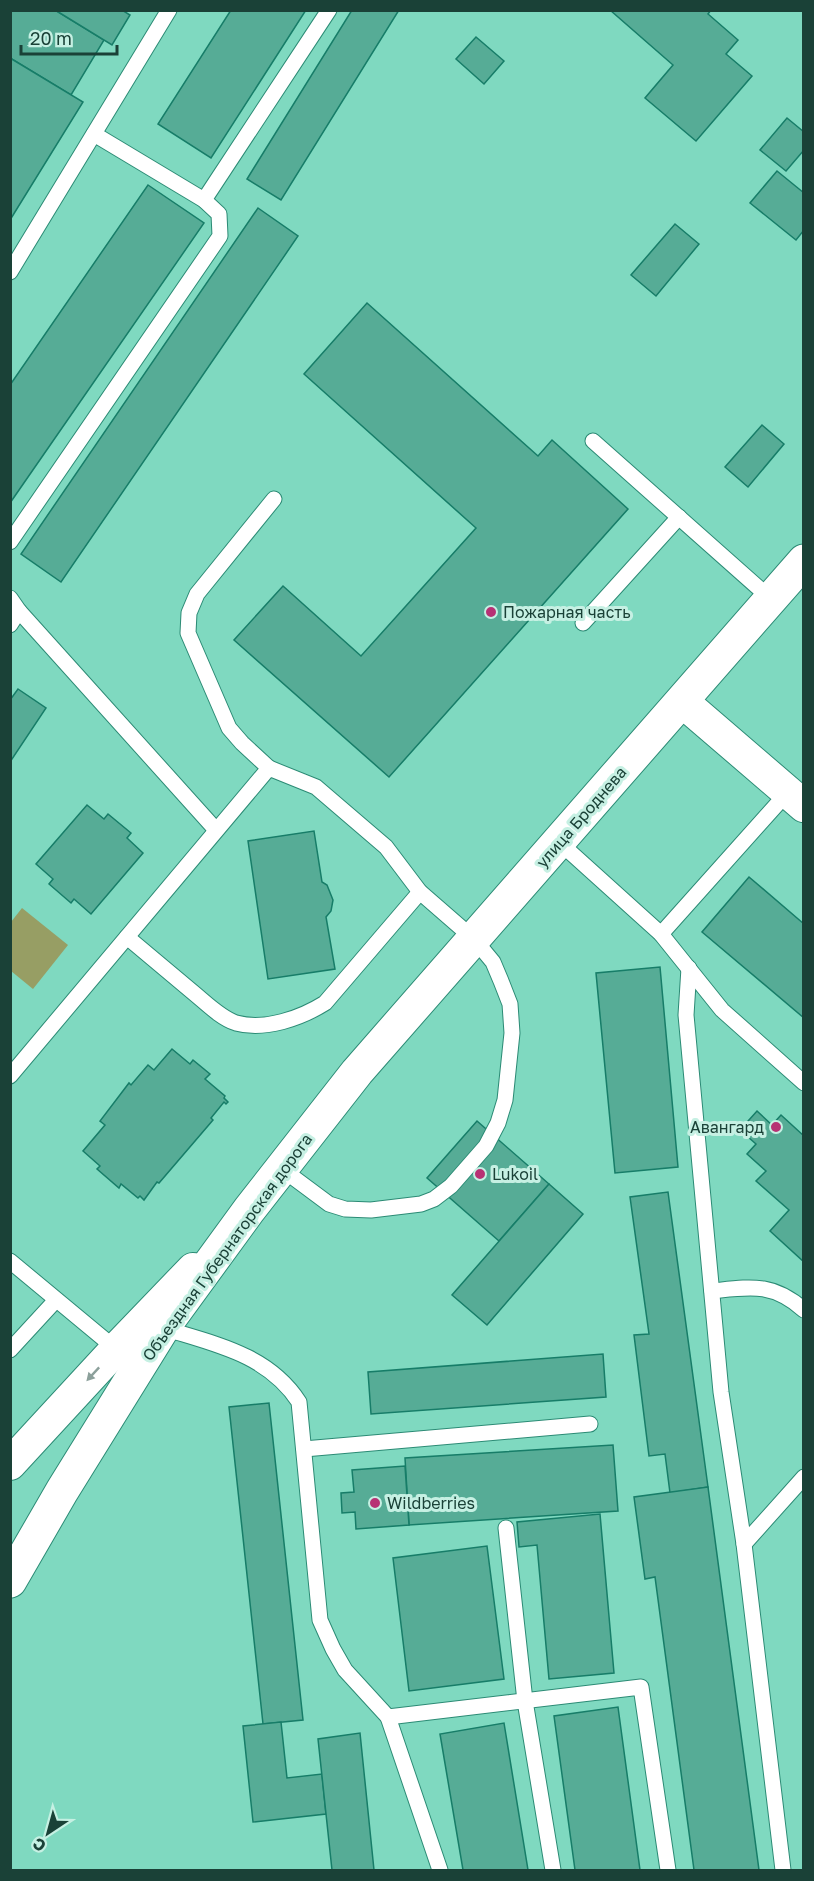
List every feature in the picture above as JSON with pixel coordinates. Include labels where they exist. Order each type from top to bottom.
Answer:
[{"type":"main road","name":"улица Броднева","points":[[357,1072],[804,561]]},
{"type":"main road","name":"Объездная Губернаторская дорога","points":[[10,1581],[62,1491],[163,1328],[249,1210],[357,1072]]},
{"type":"street","points":[[683,702],[796,799]]},
{"type":"street","points":[[10,1464],[249,1210]]},
{"type":"lane","points":[[204,200],[329,10]]},
{"type":"lane","points":[[10,272],[166,11]]},
{"type":"lane","points":[[10,542],[220,236],[219,214],[204,200],[94,134]]},
{"type":"lane","points":[[593,441],[771,599]]},
{"type":"lane","points":[[274,499],[197,594],[189,613],[188,633],[229,728],[269,768],[316,787],[386,848],[420,892],[474,939],[493,962],[501,981],[510,1004],[512,1033],[505,1100],[498,1123],[486,1146],[451,1186],[434,1199],[421,1204],[371,1210],[345,1209],[329,1204],[282,1169]]},
{"type":"lane","points":[[583,623],[679,517]]},
{"type":"lane","points":[[10,598],[19,611],[216,830]]},
{"type":"lane","points":[[10,625],[19,611]]},
{"type":"lane","points":[[10,1076],[269,768]]},
{"type":"lane","points":[[661,934],[796,799]]},
{"type":"lane","points":[[559,842],[661,934],[722,1010],[804,1083]]},
{"type":"lane","points":[[128,937],[216,1012],[236,1022],[256,1025],[276,1023],[315,1010],[325,1003],[420,892]]},
{"type":"lane","points":[[689,968],[687,1015],[721,1392],[744,1544],[783,1870]]},
{"type":"lane","points":[[10,1261],[116,1349]]},
{"type":"lane","points":[[712,1291],[757,1287],[776,1292],[804,1310]]},
{"type":"lane","points":[[10,1350],[56,1300]]},
{"type":"lane","points":[[163,1328],[233,1350],[256,1361],[288,1384],[299,1402],[320,1620],[345,1670],[388,1718],[440,1870]]},
{"type":"lane","points":[[304,1449],[590,1424]]},
{"type":"lane","points":[[744,1544],[804,1477]]},
{"type":"lane","points":[[506,1528],[525,1701],[553,1870]]},
{"type":"lane","points":[[388,1718],[641,1687],[668,1870]]},
{"type":"green space","points":[[22,908],[68,945],[33,989],[11,971],[11,922]]},
{"type":"building","points":[[10,10],[55,10],[104,40],[71,95],[10,58]]},
{"type":"building","points":[[55,10],[122,10],[130,15],[112,45]]},
{"type":"building","points":[[231,10],[306,10],[211,158],[158,124]]},
{"type":"building","points":[[352,10],[399,10],[281,200],[247,179]]},
{"type":"building","points":[[610,10],[711,10],[708,14],[738,40],[726,54],[752,76],[696,141],[645,98],[673,65]]},
{"type":"building","points":[[476,37],[504,61],[484,84],[456,59]]},
{"type":"building","points":[[10,58],[83,102],[10,220]]},
{"type":"building","points":[[787,118],[804,132],[804,150],[786,171],[760,150]]},
{"type":"building","points":[[777,171],[804,193],[804,230],[796,240],[750,203]]},
{"type":"building","points":[[148,185],[204,223],[10,503],[10,385]]},
{"type":"building","points":[[258,208],[298,236],[61,582],[21,554]]},
{"type":"building","points":[[675,224],[699,244],[656,296],[631,275]]},
{"type":"building","points":[[367,303],[538,456],[552,440],[628,509],[389,777],[234,640],[283,586],[361,656],[476,528],[304,374]]},
{"type":"building","points":[[762,425],[784,444],[748,487],[725,467]]},
{"type":"building","points":[[18,689],[46,708],[10,762],[10,700]]},
{"type":"building","points":[[87,805],[104,819],[108,814],[131,833],[127,838],[143,853],[91,914],[74,899],[71,903],[49,884],[53,879],[36,864]]},
{"type":"building","points":[[314,831],[322,882],[327,885],[333,900],[331,911],[326,917],[335,969],[268,979],[248,841]]},
{"type":"building","points":[[749,877],[804,924],[804,1018],[702,932]]},
{"type":"building","points":[[660,967],[678,1167],[615,1173],[596,973]]},
{"type":"building","points":[[172,1049],[190,1064],[193,1060],[210,1074],[205,1079],[225,1096],[228,1102],[226,1104],[224,1102],[211,1118],[213,1120],[159,1183],[157,1182],[144,1200],[121,1184],[119,1188],[97,1169],[100,1166],[83,1151],[105,1125],[100,1121],[129,1083],[131,1085],[148,1065],[154,1070]]},
{"type":"building","points":[[757,1111],[772,1125],[781,1115],[804,1136],[804,1262],[770,1231],[789,1210],[756,1181],[766,1171],[747,1154],[756,1144],[740,1130]]},
{"type":"building","points":[[477,1121],[549,1184],[499,1241],[427,1178]]},
{"type":"building","points":[[549,1184],[583,1214],[487,1325],[452,1295]]},
{"type":"building","points":[[668,1192],[708,1487],[670,1493],[665,1454],[649,1456],[634,1335],[649,1334],[630,1197]]},
{"type":"building","points":[[603,1354],[606,1397],[371,1414],[368,1372]]},
{"type":"building","points":[[269,1403],[303,1720],[263,1724],[229,1407]]},
{"type":"building","points":[[613,1445],[618,1511],[409,1525],[405,1458]]},
{"type":"building","name":"Wildberries","points":[[405,1466],[409,1525],[356,1529],[355,1512],[342,1513],[341,1493],[354,1492],[352,1470]]},
{"type":"building","points":[[708,1487],[759,1870],[694,1870],[655,1577],[645,1579],[634,1497]]},
{"type":"building","points":[[600,1514],[614,1673],[549,1679],[537,1545],[519,1547],[517,1522]]},
{"type":"building","points":[[487,1546],[504,1679],[409,1691],[393,1558]]},
{"type":"building","points":[[618,1707],[640,1870],[575,1870],[554,1716]]},
{"type":"building","points":[[281,1722],[287,1778],[322,1774],[326,1814],[253,1822],[243,1726]]},
{"type":"building","points":[[504,1723],[528,1870],[463,1870],[440,1734]]},
{"type":"building","points":[[360,1733],[374,1870],[332,1870],[318,1739]]},
{"type":"place","name":"Пожарная часть","points":[[491,612]]},
{"type":"place","name":"Авангард","points":[[776,1127]]},
{"type":"place","name":"Lukoil","points":[[480,1174]]},
{"type":"place","name":"Wildberries","points":[[375,1503]]}]
